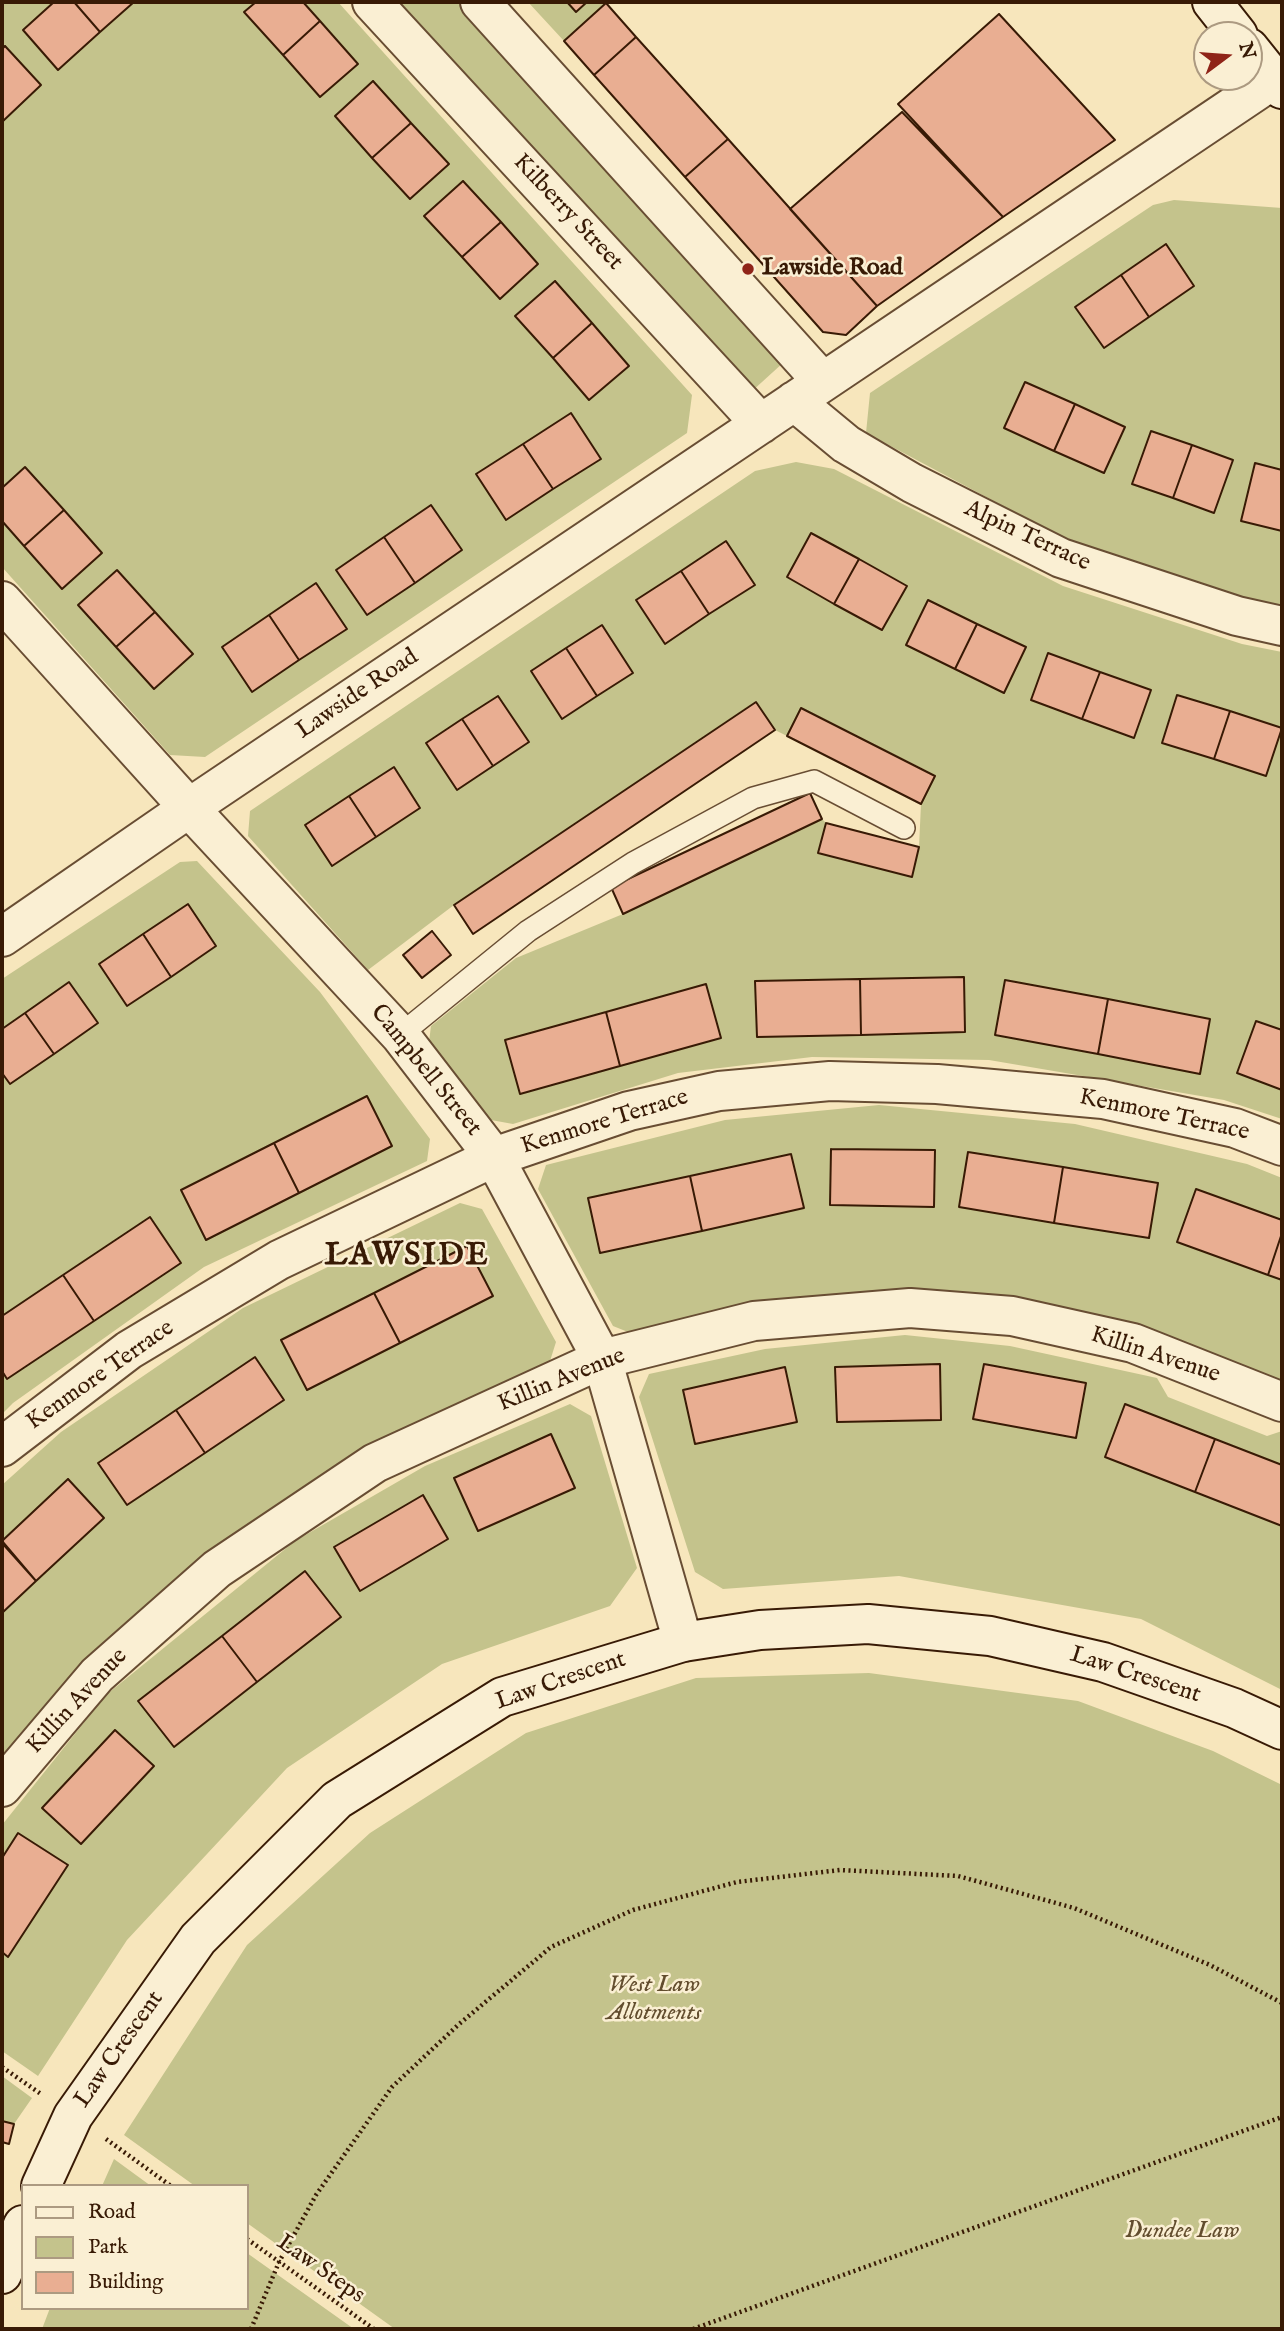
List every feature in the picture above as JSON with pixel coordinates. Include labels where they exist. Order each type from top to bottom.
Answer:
[{"type":"street","name":"Kilberry Street","points":[[372,2],[761,424]]},
{"type":"street","points":[[480,2],[809,392]]},
{"type":"street","points":[[1212,2],[1227,21]]},
{"type":"street","points":[[1263,63],[1279,81]]},
{"type":"street","name":"Lawside Road","points":[[2,937],[189,808],[761,424],[1279,81]]},
{"type":"street","name":"Alpin Terrace","points":[[809,392],[846,444],[912,483],[1061,558],[1237,616],[1282,626]]},
{"type":"street","name":"Campbell Street","points":[[2,601],[400,1035],[494,1157],[602,1359],[683,1642]]},
{"type":"street","name":"Kenmore Terrace","points":[[2,1447],[129,1350],[279,1260],[494,1157],[629,1111],[719,1091],[831,1081],[937,1084],[1103,1099],[1236,1128],[1282,1146]]},
{"type":"street","name":"Killin Avenue","points":[[2,1787],[97,1675],[217,1569],[375,1463],[602,1359],[754,1321],[910,1308],[1012,1316],[1133,1343],[1282,1402]]},
{"type":"street","name":"Law Crescent","points":[[42,2184],[74,2116],[198,1939],[337,1800],[502,1697],[683,1642],[760,1630],[869,1624],[990,1636],[1103,1662],[1234,1708],[1282,1730]]},
{"type":"street","points":[[2,2274],[21,2230]]},
{"type":"lane","points":[[400,1035],[528,931],[633,863],[753,798],[814,781],[904,828]]},
{"type":"path","points":[[251,2329],[279,2262],[316,2195],[392,2087],[458,2025],[551,1947],[633,1910],[737,1882],[840,1870],[958,1876],[1074,1908],[1210,1965],[1282,2003]]},
{"type":"path","points":[[693,2329],[1282,2118]]},
{"type":"path","name":"Law Steps","points":[[248,2240],[374,2329]]},
{"type":"green space","points":[[2,2],[338,2],[692,395],[687,433],[205,757],[170,755],[2,567]]},
{"type":"green space","points":[[400,2],[460,2],[784,362],[751,392]]},
{"type":"green space","points":[[528,2],[608,2],[564,41]]},
{"type":"green space","points":[[1174,200],[1282,208],[1282,608],[1257,603],[1082,548],[866,433],[870,393],[1153,205]]},
{"type":"green space","points":[[796,462],[834,469],[1063,586],[1242,644],[1282,652],[1282,1119],[1224,1100],[989,1060],[812,1057],[678,1073],[513,1124],[491,1120],[429,1042],[431,1026],[516,958],[623,914],[822,819],[826,823],[819,853],[912,876],[919,847],[921,804],[935,775],[802,708],[787,736],[775,730],[755,702],[454,905],[368,970],[248,836],[250,811],[755,471]]},
{"type":"green space","points":[[197,861],[320,992],[430,1139],[427,1161],[204,1267],[13,1403],[2,1414],[2,979],[180,862]]},
{"type":"green space","points":[[879,1105],[1075,1124],[1247,1164],[1282,1178],[1282,1385],[1128,1321],[1006,1297],[633,1334],[613,1326],[538,1189],[546,1165],[725,1120]]},
{"type":"green space","points":[[460,1203],[482,1209],[556,1342],[550,1361],[370,1446],[2,1764],[2,1485],[61,1432],[243,1308]]},
{"type":"green space","points":[[905,1335],[1010,1346],[1157,1378],[1168,1397],[1267,1436],[1282,1431],[1282,1690],[1141,1619],[899,1576],[723,1589],[695,1572],[639,1397],[649,1374],[765,1349]]},
{"type":"green space","points":[[570,1404],[591,1416],[637,1568],[610,1606],[442,1664],[287,1768],[127,1940],[38,2076],[2,2051],[2,1825],[106,1695],[295,1541],[425,1466]]},
{"type":"green space","name":"West Law Allotments","points":[[869,1673],[1078,1701],[1213,1751],[1282,1785],[1282,2329],[395,2329],[248,2224],[248,2184],[192,2184],[124,2135],[247,1945],[370,1833],[526,1733],[696,1678]]},
{"type":"green space","points":[[2,2076],[32,2098],[14,2124],[2,2121]]},
{"type":"green space","points":[[114,2159],[148,2184],[103,2184]]},
{"type":"green space","points":[[248,2254],[354,2329],[42,2329],[49,2310],[248,2310]]},
{"type":"building","points":[[54,2],[74,2],[100,32],[58,70],[23,30]]},
{"type":"building","points":[[74,2],[134,2],[100,32]]},
{"type":"building","points":[[256,2],[303,2],[320,21],[283,55],[244,12]]},
{"type":"building","points":[[567,2],[587,2],[576,12]]},
{"type":"building","points":[[606,3],[636,37],[594,75],[564,41]]},
{"type":"building","points":[[999,14],[1115,140],[1003,217],[898,104]]},
{"type":"building","points":[[320,21],[358,64],[320,97],[283,55]]},
{"type":"building","points":[[636,37],[728,139],[685,177],[594,75]]},
{"type":"building","points":[[5,46],[41,85],[2,122],[2,49]]},
{"type":"building","points":[[373,81],[411,123],[372,158],[335,116]]},
{"type":"building","points":[[902,112],[1003,217],[877,306],[790,209]]},
{"type":"building","points":[[411,123],[449,164],[410,199],[372,158]]},
{"type":"building","points":[[728,139],[877,306],[846,335],[823,332],[685,177]]},
{"type":"building","points":[[463,181],[501,222],[462,257],[424,216]]},
{"type":"building","points":[[501,222],[538,264],[500,299],[462,257]]},
{"type":"building","points":[[1166,244],[1194,286],[1149,317],[1121,275]]},
{"type":"building","points":[[1121,275],[1149,317],[1104,348],[1075,307]]},
{"type":"building","points":[[555,281],[592,323],[553,358],[515,316]]},
{"type":"building","points":[[592,323],[629,366],[589,400],[553,358]]},
{"type":"building","points":[[1025,382],[1075,404],[1054,451],[1004,428]]},
{"type":"building","points":[[1075,404],[1125,427],[1104,473],[1054,451]]},
{"type":"building","points":[[571,413],[601,459],[553,489],[523,444]]},
{"type":"building","points":[[1151,431],[1192,445],[1173,498],[1132,484]]},
{"type":"building","points":[[523,444],[553,489],[506,520],[476,474]]},
{"type":"building","points":[[1192,445],[1233,460],[1214,513],[1173,498]]},
{"type":"building","points":[[1255,463],[1282,470],[1282,531],[1241,521]]},
{"type":"building","points":[[25,467],[64,510],[24,546],[2,521],[2,488]]},
{"type":"building","points":[[431,505],[462,550],[415,583],[384,537]]},
{"type":"building","points":[[64,510],[102,553],[62,589],[24,546]]},
{"type":"building","points":[[811,533],[859,559],[834,604],[787,577]]},
{"type":"building","points":[[384,537],[415,583],[367,615],[336,570]]},
{"type":"building","points":[[726,541],[755,585],[709,614],[681,571]]},
{"type":"building","points":[[859,559],[907,586],[882,630],[834,604]]},
{"type":"building","points":[[117,570],[155,612],[116,647],[78,605]]},
{"type":"building","points":[[681,571],[709,614],[665,644],[636,600]]},
{"type":"building","points":[[316,583],[347,629],[299,660],[269,615]]},
{"type":"building","points":[[928,600],[977,624],[955,669],[906,645]]},
{"type":"building","points":[[155,612],[193,654],[154,689],[116,647]]},
{"type":"building","points":[[269,615],[299,660],[252,692],[222,647]]},
{"type":"building","points":[[977,624],[1026,647],[1004,693],[955,669]]},
{"type":"building","points":[[602,625],[633,673],[597,696],[566,648]]},
{"type":"building","points":[[566,648],[597,696],[562,719],[531,671]]},
{"type":"building","points":[[1048,653],[1100,672],[1082,719],[1031,700]]},
{"type":"building","points":[[1100,672],[1151,690],[1134,738],[1082,719]]},
{"type":"building","points":[[1177,695],[1230,711],[1214,759],[1162,743]]},
{"type":"building","points":[[498,696],[529,742],[493,766],[462,719]]},
{"type":"building","points":[[756,702],[775,730],[473,934],[454,905]]},
{"type":"building","points":[[801,708],[935,776],[921,804],[787,736]]},
{"type":"building","points":[[1230,711],[1282,728],[1266,776],[1214,759]]},
{"type":"building","points":[[462,719],[493,766],[457,790],[426,743]]},
{"type":"building","points":[[394,767],[420,808],[376,837],[349,796]]},
{"type":"building","points":[[810,793],[822,819],[623,914],[611,887]]},
{"type":"building","points":[[349,796],[376,837],[332,866],[305,825]]},
{"type":"building","points":[[826,823],[919,847],[912,877],[818,853]]},
{"type":"building","points":[[188,904],[216,946],[171,977],[143,934]]},
{"type":"building","points":[[432,931],[451,955],[422,978],[403,955]]},
{"type":"building","points":[[143,934],[171,977],[127,1006],[99,964]]},
{"type":"building","points":[[964,977],[965,1032],[861,1035],[860,979]]},
{"type":"building","points":[[860,979],[861,1035],[757,1037],[755,981]]},
{"type":"building","points":[[1005,980],[1108,999],[1098,1054],[995,1035]]},
{"type":"building","points":[[69,982],[98,1023],[54,1054],[25,1013]]},
{"type":"building","points":[[706,984],[721,1038],[620,1066],[606,1012]]},
{"type":"building","points":[[1108,999],[1210,1019],[1200,1074],[1098,1054]]},
{"type":"building","points":[[606,1012],[620,1066],[520,1094],[505,1040]]},
{"type":"building","points":[[25,1013],[54,1054],[10,1084],[2,1073],[2,1029]]},
{"type":"building","points":[[1256,1021],[1282,1030],[1282,1090],[1237,1073]]},
{"type":"building","points":[[367,1096],[392,1146],[299,1193],[274,1143]]},
{"type":"building","points":[[274,1143],[299,1193],[206,1240],[181,1190]]},
{"type":"building","points":[[831,1149],[935,1150],[934,1207],[830,1205]]},
{"type":"building","points":[[968,1152],[1063,1167],[1054,1223],[959,1207]]},
{"type":"building","points":[[791,1154],[804,1208],[702,1231],[690,1176]]},
{"type":"building","points":[[1063,1167],[1158,1183],[1149,1238],[1054,1223]]},
{"type":"building","points":[[690,1176],[702,1231],[600,1253],[588,1198]]},
{"type":"building","points":[[1196,1189],[1282,1220],[1282,1233],[1268,1275],[1177,1242]]},
{"type":"building","points":[[150,1217],[181,1263],[94,1321],[63,1275]]},
{"type":"building","points":[[1282,1233],[1282,1280],[1268,1275]]},
{"type":"building","points":[[467,1246],[493,1296],[400,1343],[374,1293]]},
{"type":"building","points":[[63,1275],[94,1321],[7,1379],[2,1371],[2,1316]]},
{"type":"building","points":[[374,1293],[400,1343],[307,1390],[281,1340]]},
{"type":"building","points":[[255,1357],[284,1400],[205,1453],[176,1410]]},
{"type":"building","points":[[940,1364],[941,1420],[837,1422],[835,1367]]},
{"type":"building","points":[[984,1364],[1086,1383],[1076,1438],[973,1419]]},
{"type":"building","points":[[785,1367],[797,1422],[695,1444],[683,1390]]},
{"type":"building","points":[[1125,1404],[1215,1439],[1195,1492],[1105,1457]]},
{"type":"building","points":[[176,1410],[205,1453],[127,1505],[98,1463]]},
{"type":"building","points":[[551,1434],[575,1488],[478,1531],[454,1478]]},
{"type":"building","points":[[1215,1439],[1282,1465],[1282,1526],[1195,1492]]},
{"type":"building","points":[[68,1479],[104,1518],[36,1581],[2,1541]]},
{"type":"building","points":[[423,1495],[448,1539],[360,1591],[334,1547]]},
{"type":"building","points":[[2,1543],[36,1581],[2,1613]]},
{"type":"building","points":[[305,1571],[341,1617],[257,1682],[222,1636]]},
{"type":"building","points":[[222,1636],[257,1682],[174,1747],[138,1701]]},
{"type":"building","points":[[115,1730],[154,1766],[81,1844],[42,1808]]},
{"type":"building","points":[[18,1833],[68,1865],[8,1957],[2,1952],[2,1858]]},
{"type":"building","points":[[2,2121],[14,2124],[9,2144],[2,2142]]},
{"type":"place","name":"Lawside Road","points":[[748,269]]},
{"type":"district","name":"LAWSIDE","points":[[407,1257]]},
{"type":"park label","name":"Dundee Law","points":[[1182,2232]]}]
